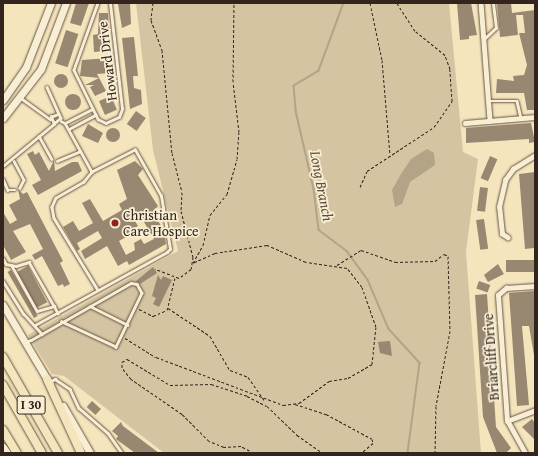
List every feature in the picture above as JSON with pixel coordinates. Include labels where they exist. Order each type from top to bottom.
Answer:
[{"type":"highway","name":"I 30","points":[[3,357],[58,453]]},
{"type":"highway","points":[[48,381],[81,453]]},
{"type":"highway","name":"I 30","points":[[3,385],[42,453]]},
{"type":"highway","points":[[3,430],[17,453]]},
{"type":"main road","points":[[3,100],[32,55],[51,3]]},
{"type":"main road","points":[[3,118],[20,98],[40,69],[66,3]]},
{"type":"main road","points":[[11,89],[20,98]]},
{"type":"main road","points":[[3,305],[90,453]]},
{"type":"main road","points":[[3,446],[7,453]]},
{"type":"street","points":[[481,3],[490,121]]},
{"type":"street","points":[[465,123],[535,117]]},
{"type":"street","points":[[508,238],[502,234],[499,207],[505,180],[534,157]]},
{"type":"street","name":"Briarcliff Drive","points":[[525,453],[507,421],[498,295],[506,288],[535,286]]},
{"type":"street","points":[[507,421],[535,410]]},
{"type":"lane","points":[[95,115],[74,70],[98,3]]},
{"type":"lane","name":"Howard Drive","points":[[69,130],[95,115],[98,119],[113,121],[122,109],[110,3]]},
{"type":"lane","points":[[484,39],[496,28],[493,3]]},
{"type":"lane","points":[[47,87],[61,121],[66,123],[92,172]]},
{"type":"lane","points":[[20,98],[50,119],[54,124]]},
{"type":"lane","points":[[489,101],[517,101],[521,118]]},
{"type":"lane","name":"Howard Drive","points":[[66,123],[92,109]]},
{"type":"lane","points":[[50,119],[58,114]]},
{"type":"lane","points":[[3,166],[13,161],[39,136],[54,124],[61,121]]},
{"type":"lane","points":[[39,136],[52,159]]},
{"type":"lane","points":[[57,161],[80,151]]},
{"type":"lane","points":[[35,325],[167,252],[172,246],[161,196],[138,152],[132,151],[92,172],[84,182],[56,198],[52,212],[98,290]]},
{"type":"lane","points":[[13,161],[24,180],[20,188]]},
{"type":"lane","points":[[3,179],[8,190],[15,190]]},
{"type":"lane","points":[[3,258],[12,265],[37,311],[54,306]]},
{"type":"lane","points":[[12,265],[29,262],[58,313]]},
{"type":"lane","points":[[3,281],[24,314],[42,334]]},
{"type":"lane","points":[[26,343],[42,334],[62,322],[90,306],[134,283],[142,293],[137,308],[119,344],[111,347],[62,322]]},
{"type":"lane","points":[[90,306],[128,325]]},
{"type":"lane","points":[[48,381],[55,379],[70,389],[79,408],[108,432],[122,453]]},
{"type":"path","points":[[153,3],[151,25],[162,50],[172,153],[193,263]]},
{"type":"path","points":[[156,269],[175,278],[186,275],[203,245],[210,215],[227,194],[237,159],[240,132],[233,82],[234,3]]},
{"type":"path","points":[[370,3],[382,60],[390,155]]},
{"type":"path","points":[[360,186],[365,174],[390,155],[434,127],[452,101],[448,60],[415,31],[397,3]]},
{"type":"path","points":[[193,263],[215,254],[267,245],[306,262],[337,266],[353,272],[362,287],[376,327],[376,352],[372,364],[348,378],[329,381],[295,404]]},
{"type":"path","points":[[337,266],[355,252],[371,252],[395,262],[435,262],[444,254],[448,256],[450,332],[436,406],[435,453]]},
{"type":"path","points":[[137,308],[158,316],[168,308],[175,278]]},
{"type":"path","points":[[168,308],[184,322],[210,336],[230,370],[248,377],[265,401]]},
{"type":"path","points":[[123,336],[156,357],[265,401],[295,404],[326,414],[372,439],[373,443],[361,453]]},
{"type":"path","points":[[254,453],[241,446],[224,447],[209,441],[182,414],[131,378],[122,368],[122,362],[127,359],[173,386],[211,384],[247,396],[267,406],[297,435],[323,453]]},
{"type":"shaded area","points":[[136,3],[449,3],[463,152],[478,159],[466,252],[481,453],[164,453],[64,376],[52,374],[28,335],[178,251],[153,150]]},
{"type":"shaded area","points":[[427,149],[434,153],[435,165],[410,182],[402,204],[395,207],[392,190],[411,159]]},
{"type":"building","points":[[76,3],[89,3],[81,26],[70,23]]},
{"type":"building","points":[[130,3],[131,24],[122,28],[118,4]]},
{"type":"building","points":[[457,3],[471,3],[477,35],[469,36],[469,39],[460,40]]},
{"type":"building","points":[[497,3],[511,3],[512,13],[535,10],[535,110],[527,110],[524,93],[496,93],[497,79],[514,81],[513,76],[524,75],[527,65],[519,33],[525,33],[523,15],[516,15],[518,35],[500,37]]},
{"type":"building","points":[[99,13],[108,13],[109,30],[104,30],[105,51],[94,52],[93,35],[98,34]]},
{"type":"building","points":[[66,30],[78,34],[68,67],[55,63]]},
{"type":"building","points":[[134,37],[138,76],[133,76],[134,88],[141,90],[142,104],[130,109],[122,38]]},
{"type":"building","points":[[109,58],[110,73],[97,74],[106,91],[95,96],[90,87],[94,85],[85,85],[99,78],[80,76],[82,60]]},
{"type":"building","points":[[58,74],[64,74],[68,78],[68,84],[64,88],[58,88],[54,84],[54,78]]},
{"type":"building","points":[[73,94],[80,99],[81,102],[76,109],[73,110],[66,105],[65,102],[70,95]]},
{"type":"building","points":[[111,96],[117,110],[105,115],[99,101]]},
{"type":"building","points":[[136,111],[146,118],[137,131],[127,124]]},
{"type":"building","points":[[531,123],[535,142],[529,143],[529,139],[466,143],[466,128]]},
{"type":"building","points":[[88,124],[103,133],[98,143],[82,136]]},
{"type":"building","points":[[110,128],[116,128],[120,132],[120,138],[116,142],[110,142],[106,138],[106,132]]},
{"type":"building","points":[[33,151],[35,155],[39,152],[49,171],[54,160],[55,171],[72,162],[78,162],[82,171],[38,195],[32,185],[41,180],[27,154]]},
{"type":"building","points":[[490,156],[497,159],[488,181],[481,178]]},
{"type":"building","name":"Christian Care Hospice","points":[[135,161],[143,169],[138,175],[158,206],[153,212],[164,231],[166,244],[129,265],[127,261],[118,266],[107,246],[85,259],[81,251],[102,238],[98,231],[77,243],[80,249],[77,251],[63,227],[73,221],[79,231],[93,223],[82,203],[90,199],[103,221],[122,210],[119,204],[127,199],[117,170]],"holes":[[[141,217],[154,239],[144,244],[141,239],[134,243],[135,250],[126,255],[119,241],[133,233],[131,230],[138,226],[135,221]]]},
{"type":"building","points":[[535,172],[534,248],[525,249],[519,174]]},
{"type":"building","points":[[480,187],[488,188],[485,212],[477,211]]},
{"type":"building","points":[[18,189],[23,194],[27,192],[63,261],[60,263],[70,284],[64,287],[63,284],[58,286],[42,256],[35,260],[32,255],[43,249],[30,224],[13,231],[26,252],[11,260],[3,245],[3,212],[10,224],[17,220],[9,205],[20,199]]},
{"type":"building","points":[[484,219],[488,249],[480,250],[476,220]]},
{"type":"building","points":[[506,260],[535,260],[535,272],[506,272]]},
{"type":"building","points":[[498,264],[504,274],[488,282],[484,275]]},
{"type":"building","points":[[28,266],[47,302],[37,308],[17,272]]},
{"type":"building","points":[[153,267],[157,273],[140,284],[136,281]]},
{"type":"building","points":[[11,270],[38,316],[34,318],[8,272]]},
{"type":"building","points":[[158,275],[161,280],[163,276],[172,280],[159,307],[153,304],[156,298],[152,296]]},
{"type":"building","points":[[479,281],[490,285],[488,293],[476,289]]},
{"type":"building","points":[[535,291],[535,361],[529,326],[522,326],[529,405],[517,406],[509,293]]},
{"type":"building","points":[[487,294],[496,427],[511,448],[506,453],[497,453],[483,417],[475,295]]},
{"type":"building","points":[[390,341],[392,356],[380,353],[378,342]]},
{"type":"building","points":[[92,401],[101,409],[96,415],[87,407]]},
{"type":"building","points":[[532,419],[535,423],[535,440],[522,427]]},
{"type":"building","points":[[121,422],[123,426],[159,453],[135,453],[116,439],[118,436],[112,431]]},
{"type":"waterway","name":"Long Branch","points":[[344,3],[319,71],[294,86],[296,111],[314,189],[319,230],[347,251],[368,280],[389,329],[420,363],[408,453]]},
{"type":"place","name":"Christian Care Hospice","points":[[115,223]]}]
